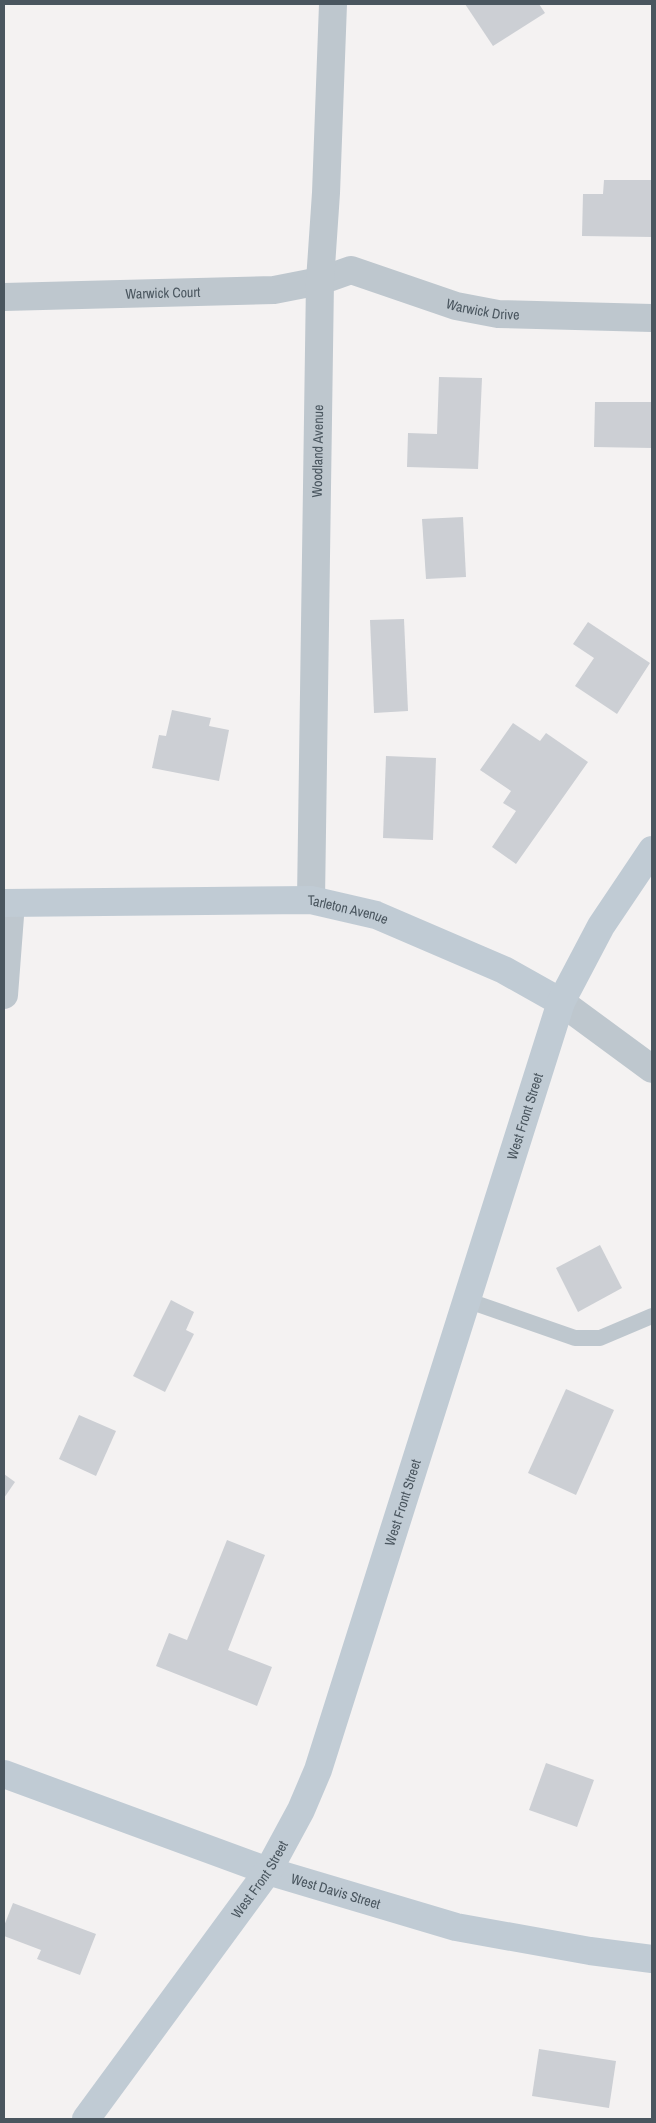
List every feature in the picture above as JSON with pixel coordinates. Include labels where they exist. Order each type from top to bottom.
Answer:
[{"type":"street","name":"Woodland Avenue","points":[[311,900],[320,280],[326,192],[333,4]]},
{"type":"street","name":"Warwick Drive","points":[[320,280],[351,270],[456,306],[498,314],[652,318]]},
{"type":"street","name":"Warwick Court","points":[[4,297],[274,290],[320,280]]},
{"type":"street","name":"West Front Street","points":[[86,2119],[268,1871],[301,1810],[318,1770],[561,1002],[601,926],[652,850]]},
{"type":"street","name":"Tarleton Avenue","points":[[7,903],[311,900],[376,915],[504,970],[561,1002],[652,1069]]},
{"type":"street","points":[[4,995],[7,903]]},
{"type":"street","name":"West Davis Street","points":[[4,1774],[268,1871],[456,1927],[590,1951],[652,1959]]},
{"type":"lane","points":[[466,1300],[575,1338],[600,1338],[652,1316]]},
{"type":"building","points":[[465,4],[539,4],[545,13],[493,46]]},
{"type":"building","points":[[604,180],[652,180],[652,237],[582,236],[583,194],[603,194]]},
{"type":"building","points":[[439,377],[482,378],[478,469],[407,467],[408,433],[437,434]]},
{"type":"building","points":[[595,402],[652,402],[652,448],[594,447]]},
{"type":"building","points":[[463,517],[466,577],[426,579],[422,519]]},
{"type":"building","points":[[404,619],[408,711],[374,713],[370,620]]},
{"type":"building","points":[[588,622],[650,663],[617,714],[575,686],[594,658],[573,644]]},
{"type":"building","points":[[172,710],[211,718],[209,726],[229,730],[219,781],[152,768],[159,735],[166,736]]},
{"type":"building","points":[[513,723],[540,741],[546,733],[588,762],[516,864],[492,847],[516,811],[503,803],[511,791],[480,770]]},
{"type":"building","points":[[386,756],[436,758],[433,840],[383,838]]},
{"type":"building","points":[[600,1245],[622,1288],[578,1312],[556,1268]]},
{"type":"building","points":[[171,1300],[194,1312],[186,1330],[194,1334],[165,1392],[133,1376]]},
{"type":"building","points":[[566,1389],[614,1410],[576,1495],[528,1473]]},
{"type":"building","points":[[79,1415],[116,1431],[96,1476],[59,1459]]},
{"type":"building","points":[[4,1474],[15,1482],[4,1498]]},
{"type":"building","points":[[227,1540],[265,1555],[228,1650],[272,1667],[257,1706],[156,1666],[169,1633],[187,1640]]},
{"type":"building","points":[[546,1763],[594,1780],[577,1827],[529,1810]]},
{"type":"building","points":[[13,1903],[96,1934],[80,1975],[37,1959],[41,1950],[4,1936],[4,1926]]},
{"type":"building","points":[[539,2049],[616,2061],[609,2108],[532,2096]]}]
